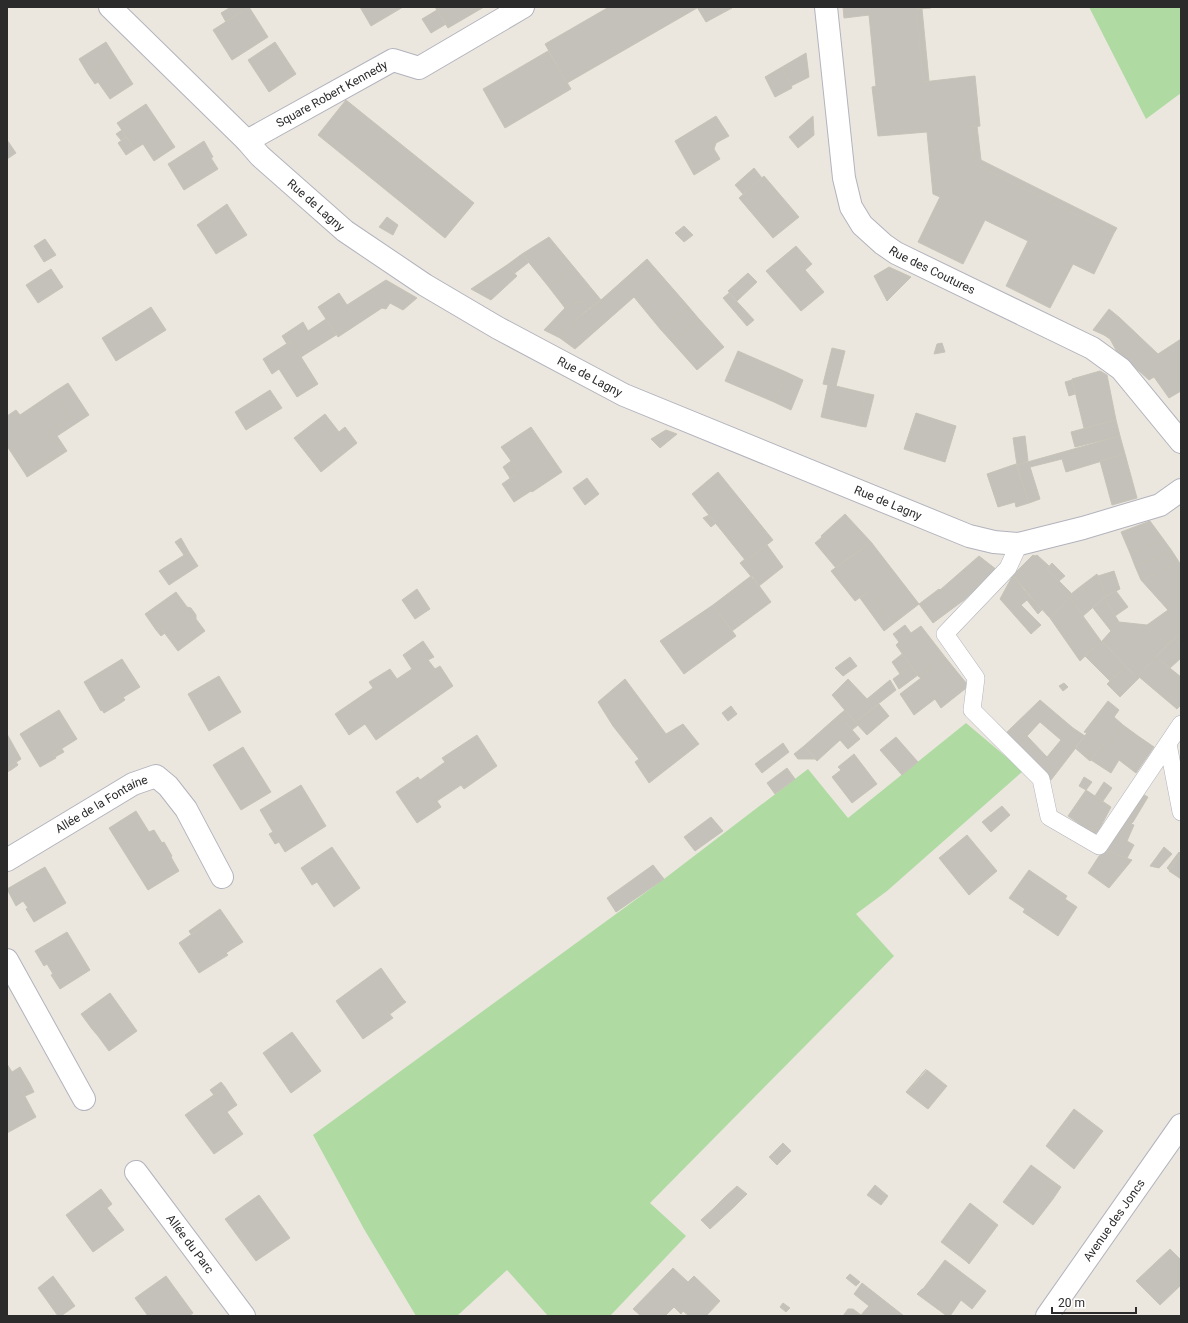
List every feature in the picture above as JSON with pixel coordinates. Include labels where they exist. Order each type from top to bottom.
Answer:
[{"type":"street","name":"Rue de Lagny","points":[[110,7],[247,141],[260,156],[345,231],[419,281],[498,328],[624,395],[969,536],[994,542],[1019,544],[1084,528],[1160,505],[1181,490]]},
{"type":"street","name":"Square Robert Kennedy","points":[[247,141],[393,60],[419,68],[523,7]]},
{"type":"street","name":"Rue des Coutures","points":[[826,7],[844,178],[851,207],[862,225],[883,244],[896,253],[1092,348],[1121,369],[1181,442]]},
{"type":"street","name":"Allée de la Fontaine","points":[[7,860],[136,782],[156,776],[168,786],[186,809],[222,877]]},
{"type":"street","points":[[7,960],[84,1099]]},
{"type":"street","name":"Avenue des Joncs","points":[[1047,1316],[1181,1125]]},
{"type":"street","name":"Allée du Parc","points":[[136,1172],[244,1316]]},
{"type":"lane","points":[[1019,544],[1008,568],[945,634],[976,678],[972,710],[1041,779],[1049,817],[1099,846],[1181,724]]},
{"type":"lane","points":[[1168,744],[1181,812]]},
{"type":"green space","points":[[1089,7],[1181,7],[1181,93],[1146,119]]},
{"type":"green space","points":[[966,723],[1023,771],[887,891],[856,914],[894,956],[650,1203],[686,1236],[610,1316],[548,1316],[507,1270],[457,1316],[416,1316],[364,1229],[313,1135],[664,879],[808,769],[848,818]]},
{"type":"building","points":[[231,7],[249,7],[226,22],[221,13]]},
{"type":"building","points":[[249,7],[268,37],[232,60],[213,30]]},
{"type":"building","points":[[360,7],[403,7],[371,26]]},
{"type":"building","points":[[435,7],[484,7],[448,28]]},
{"type":"building","points":[[609,7],[697,8],[567,83],[545,44]]},
{"type":"building","points":[[697,7],[731,7],[732,8],[706,22]]},
{"type":"building","points":[[843,7],[931,7],[916,9],[923,82],[975,76],[980,126],[971,127],[975,164],[1114,233],[1094,274],[1073,264],[1050,308],[1006,286],[1028,241],[985,220],[963,264],[918,242],[940,197],[933,194],[927,132],[878,136],[872,87],[876,86],[869,15],[844,18]]},
{"type":"building","points":[[916,9],[922,9],[929,81],[923,82]]},
{"type":"building","points":[[437,10],[446,24],[431,33],[422,19]]},
{"type":"building","points":[[106,42],[115,56],[88,74],[79,59]]},
{"type":"building","points":[[275,42],[296,74],[269,92],[248,60]]},
{"type":"building","points":[[548,51],[571,89],[505,128],[483,89]]},
{"type":"building","points":[[806,53],[809,77],[791,86],[782,67]]},
{"type":"building","points":[[115,56],[133,84],[110,99],[98,82],[95,84],[88,74]]},
{"type":"building","points":[[782,67],[792,88],[775,97],[765,77]]},
{"type":"building","points":[[346,100],[474,203],[445,238],[318,135]]},
{"type":"building","points":[[146,104],[175,147],[154,161],[143,144],[135,149],[117,123]]},
{"type":"building","points":[[716,116],[729,136],[716,143],[714,149],[720,159],[694,175],[675,141]]},
{"type":"building","points":[[813,116],[814,135],[798,148],[789,137]]},
{"type":"building","points":[[977,126],[981,160],[1117,228],[1114,233],[975,164],[971,127]]},
{"type":"building","points":[[122,130],[126,137],[121,140],[116,134]]},
{"type":"building","points":[[126,137],[135,149],[126,155],[118,143]]},
{"type":"building","points":[[7,140],[16,153],[7,159]]},
{"type":"building","points":[[204,141],[213,157],[211,158],[218,169],[184,190],[168,164]]},
{"type":"building","points":[[754,168],[762,178],[743,194],[735,185]]},
{"type":"building","points":[[764,176],[799,217],[773,238],[739,198]]},
{"type":"building","points":[[227,204],[230,209],[200,229],[197,225]]},
{"type":"building","points":[[230,209],[247,235],[216,254],[200,229]]},
{"type":"building","points":[[387,217],[398,225],[393,235],[379,227]]},
{"type":"building","points":[[684,226],[693,235],[684,242],[675,233]]},
{"type":"building","points":[[549,237],[573,266],[548,286],[522,254]]},
{"type":"building","points":[[45,239],[56,255],[44,262],[34,246]]},
{"type":"building","points":[[796,246],[812,264],[805,270],[824,292],[801,311],[766,271]]},
{"type":"building","points":[[522,254],[529,262],[515,273],[507,265]]},
{"type":"building","points":[[647,259],[688,306],[661,330],[634,297],[575,349],[560,338],[575,320],[601,300]]},
{"type":"building","points":[[507,265],[517,276],[491,300],[471,289]]},
{"type":"building","points":[[573,266],[601,300],[588,309],[583,302],[575,302],[565,308],[548,286]]},
{"type":"building","points":[[889,267],[911,277],[887,301],[874,276]]},
{"type":"building","points":[[51,269],[63,287],[38,303],[26,285]]},
{"type":"building","points":[[748,273],[757,282],[737,301],[728,291]]},
{"type":"building","points":[[386,280],[417,298],[403,310],[390,303],[386,309],[382,308],[338,337],[318,307],[339,293],[347,305]]},
{"type":"building","points":[[729,293],[754,320],[747,326],[723,298]]},
{"type":"building","points":[[575,302],[583,302],[588,309],[575,320],[560,338],[544,330],[565,308]]},
{"type":"building","points":[[688,306],[699,319],[672,342],[661,330]]},
{"type":"building","points":[[151,307],[166,330],[116,361],[102,338]]},
{"type":"building","points":[[1109,309],[1120,318],[1104,335],[1093,330]]},
{"type":"building","points":[[1120,318],[1158,354],[1181,339],[1181,391],[1169,398],[1154,377],[1149,380],[1116,350],[1110,339],[1104,335]]},
{"type":"building","points":[[326,319],[336,335],[301,357],[291,341],[287,344],[282,336],[303,322],[308,331]]},
{"type":"building","points":[[699,319],[724,347],[697,370],[672,342]]},
{"type":"building","points":[[291,341],[318,384],[297,397],[279,369],[272,374],[263,359]]},
{"type":"building","points":[[942,343],[945,352],[934,354],[937,344]]},
{"type":"building","points":[[832,348],[845,351],[836,386],[865,393],[860,426],[821,417],[828,385],[823,384]]},
{"type":"building","points":[[738,351],[786,372],[774,402],[725,381]]},
{"type":"building","points":[[1100,371],[1107,375],[1116,420],[1084,428],[1072,379]]},
{"type":"building","points":[[786,372],[803,380],[791,410],[774,402]]},
{"type":"building","points":[[1072,380],[1075,394],[1069,396],[1065,382]]},
{"type":"building","points":[[68,383],[89,415],[57,436],[67,451],[27,477],[26,475],[60,453],[47,433],[71,417],[54,392]]},
{"type":"building","points":[[270,390],[282,408],[246,430],[235,412]]},
{"type":"building","points":[[54,392],[71,417],[47,433],[60,453],[26,475],[7,446],[7,416],[16,410],[20,415]]},
{"type":"building","points":[[865,393],[874,395],[866,427],[860,426]]},
{"type":"building","points":[[916,413],[956,426],[945,462],[904,449]]},
{"type":"building","points":[[325,414],[339,432],[345,427],[357,443],[321,472],[294,438]]},
{"type":"building","points":[[1116,420],[1120,436],[1075,447],[1071,432]]},
{"type":"building","points":[[531,427],[562,472],[514,502],[502,484],[519,472],[501,447]]},
{"type":"building","points":[[666,430],[677,434],[660,448],[651,439]]},
{"type":"building","points":[[1025,436],[1028,461],[1017,465],[1013,438]]},
{"type":"building","points":[[1120,436],[1125,454],[1066,472],[1062,459],[1030,467],[1040,499],[1029,503],[1017,465]]},
{"type":"building","points":[[1125,454],[1137,498],[1112,505],[1100,461]]},
{"type":"building","points":[[511,461],[519,472],[510,478],[503,467]]},
{"type":"building","points":[[1016,464],[1029,503],[1016,507],[1015,502],[998,507],[987,474]]},
{"type":"building","points":[[718,472],[773,540],[746,561],[692,494]]},
{"type":"building","points":[[587,478],[599,494],[585,505],[573,488]]},
{"type":"building","points":[[845,514],[871,542],[836,568],[815,543]]},
{"type":"building","points":[[709,515],[716,523],[711,527],[703,518]]},
{"type":"building","points":[[1150,521],[1164,540],[1130,553],[1121,532]]},
{"type":"building","points":[[181,538],[189,552],[184,555],[175,542]]},
{"type":"building","points":[[1164,540],[1172,551],[1135,566],[1130,553]]},
{"type":"building","points":[[871,542],[919,604],[893,624],[869,591],[855,601],[831,571]]},
{"type":"building","points":[[767,545],[783,567],[759,586],[740,563],[745,559],[746,561]]},
{"type":"building","points":[[1172,551],[1179,562],[1141,580],[1135,566]]},
{"type":"building","points":[[189,552],[198,566],[169,585],[159,571]]},
{"type":"building","points":[[1033,555],[1037,555],[1049,566],[1047,569],[1073,595],[1050,618],[1025,591],[1013,575]]},
{"type":"building","points":[[979,556],[997,570],[964,600],[933,623],[919,604],[939,589],[940,590]]},
{"type":"building","points":[[1179,562],[1181,564],[1181,598],[1168,610],[1141,580]]},
{"type":"building","points":[[1052,563],[1065,576],[1059,581],[1047,569]]},
{"type":"building","points":[[1114,571],[1120,589],[1106,596],[1098,576]]},
{"type":"building","points":[[1097,574],[1106,596],[1083,616],[1073,602],[1085,592],[1081,586]]},
{"type":"building","points":[[1013,575],[1027,592],[1018,602],[1041,625],[1031,634],[1000,599]]},
{"type":"building","points":[[751,576],[771,602],[732,631],[713,605]]},
{"type":"building","points":[[1081,586],[1085,592],[1073,602],[1070,598],[1073,595],[1071,594]]},
{"type":"building","points":[[417,589],[430,609],[415,619],[402,600]]},
{"type":"building","points":[[869,591],[893,624],[884,631],[860,598]]},
{"type":"building","points":[[1116,591],[1128,607],[1115,616],[1104,598]]},
{"type":"building","points":[[176,592],[187,607],[191,608],[196,615],[196,619],[205,631],[178,651],[160,627],[156,630],[145,614]]},
{"type":"building","points":[[1027,592],[1042,610],[1038,614],[1027,600],[1021,605],[1018,602]]},
{"type":"building","points":[[1070,598],[1101,641],[1080,661],[1050,618]]},
{"type":"building","points":[[1104,598],[1119,622],[1111,631],[1093,608]]},
{"type":"building","points":[[1181,598],[1181,633],[1168,644],[1147,625],[1168,610]]},
{"type":"building","points":[[713,605],[736,636],[684,674],[660,641]]},
{"type":"building","points":[[1119,622],[1147,625],[1168,644],[1138,676],[1140,677],[1138,679],[1102,641]]},
{"type":"building","points":[[905,625],[911,633],[921,626],[945,657],[918,676],[896,645],[899,642],[893,634]]},
{"type":"building","points":[[160,627],[165,633],[161,636],[156,630]]},
{"type":"building","points":[[1181,633],[1181,646],[1174,639]]},
{"type":"building","points":[[1174,639],[1181,646],[1181,658],[1170,668],[1156,657]]},
{"type":"building","points":[[423,641],[434,657],[428,660],[435,669],[440,666],[453,686],[376,740],[365,724],[349,735],[335,714],[373,688],[369,682],[390,669],[397,679],[412,669],[403,655]]},
{"type":"building","points":[[1101,641],[1126,666],[1110,681],[1085,656]]},
{"type":"building","points":[[902,654],[911,666],[900,674],[892,662]]},
{"type":"building","points":[[850,657],[857,666],[843,676],[835,668]]},
{"type":"building","points":[[945,657],[967,684],[965,689],[941,708],[935,699],[914,715],[900,694],[921,678],[918,676]]},
{"type":"building","points":[[1156,657],[1181,677],[1181,705],[1177,709],[1138,676]]},
{"type":"building","points":[[122,659],[140,687],[117,701],[119,704],[104,713],[102,710],[101,711],[84,682]]},
{"type":"building","points":[[911,666],[918,675],[899,689],[893,679]]},
{"type":"building","points":[[1126,666],[1138,679],[1120,697],[1107,684]]},
{"type":"building","points":[[219,676],[241,712],[209,731],[188,694]]},
{"type":"building","points":[[625,679],[666,734],[683,724],[699,744],[649,783],[635,762],[639,759],[613,726],[598,702]]},
{"type":"building","points":[[848,679],[867,699],[890,680],[896,690],[855,722],[832,695]]},
{"type":"building","points":[[1064,683],[1068,687],[1063,691],[1059,686]]},
{"type":"building","points":[[123,697],[125,700],[119,704],[117,701]]},
{"type":"building","points":[[1040,700],[1073,728],[1085,736],[1051,780],[1006,733]],"holes":[[[1040,722],[1061,740],[1047,757],[1027,736]]]},
{"type":"building","points":[[1108,701],[1119,710],[1114,717],[1123,725],[1105,748],[1102,745],[1090,761],[1075,748],[1087,733],[1084,732]]},
{"type":"building","points":[[879,704],[889,716],[867,735],[855,722]]},
{"type":"building","points":[[731,706],[737,714],[728,721],[722,713]]},
{"type":"building","points":[[59,710],[77,739],[53,754],[56,758],[40,767],[20,734]]},
{"type":"building","points":[[845,710],[858,725],[852,730],[839,715]]},
{"type":"building","points":[[839,715],[860,739],[848,749],[840,740],[817,761],[804,746]]},
{"type":"building","points":[[1123,725],[1154,747],[1136,773],[1119,760],[1111,773],[1091,760],[1102,745],[1105,748]]},
{"type":"building","points":[[7,734],[21,759],[9,767],[11,770],[7,772]]},
{"type":"building","points":[[477,735],[497,766],[464,789],[461,785],[437,801],[441,807],[417,823],[396,792],[418,777],[420,780],[445,762],[442,758]]},
{"type":"building","points":[[896,737],[918,762],[902,775],[880,750]]},
{"type":"building","points":[[783,743],[789,752],[762,773],[755,764]]},
{"type":"building","points":[[804,746],[816,759],[798,759],[794,754]]},
{"type":"building","points":[[243,747],[271,792],[241,810],[213,765]]},
{"type":"building","points":[[62,749],[64,752],[55,757],[53,754]]},
{"type":"building","points":[[854,754],[877,784],[852,803],[832,777],[841,770],[838,767]]},
{"type":"building","points":[[16,762],[18,765],[11,770],[9,767]]},
{"type":"building","points":[[787,768],[795,779],[775,794],[767,783]]},
{"type":"building","points":[[1084,777],[1092,782],[1086,790],[1079,786]]},
{"type":"building","points":[[1104,782],[1112,788],[1103,801],[1095,796]]},
{"type":"building","points":[[301,785],[326,826],[285,852],[279,842],[275,844],[269,834],[273,832],[260,810]]},
{"type":"building","points":[[1086,790],[1111,807],[1100,828],[1088,830],[1068,816]]},
{"type":"building","points":[[1140,793],[1148,797],[1133,822],[1124,818]]},
{"type":"building","points":[[1002,806],[1010,815],[991,832],[982,822]]},
{"type":"building","points":[[136,811],[149,832],[154,830],[162,843],[164,842],[179,871],[148,890],[109,828]]},
{"type":"building","points":[[711,817],[723,831],[695,851],[684,837]]},
{"type":"building","points":[[1124,818],[1133,822],[1131,824],[1134,825],[1127,841],[1134,845],[1127,858],[1103,850]]},
{"type":"building","points":[[1100,828],[1095,835],[1088,830]]},
{"type":"building","points":[[967,835],[997,871],[969,895],[939,858]]},
{"type":"building","points":[[332,847],[360,888],[334,907],[317,882],[312,885],[301,868]]},
{"type":"building","points":[[1164,847],[1172,854],[1159,868],[1150,866]]},
{"type":"building","points":[[1103,850],[1132,860],[1109,888],[1088,873]]},
{"type":"building","points":[[1179,852],[1181,854],[1169,870],[1167,868]]},
{"type":"building","points":[[1181,854],[1181,879],[1169,871]]},
{"type":"building","points":[[653,865],[664,879],[616,912],[607,898]]},
{"type":"building","points":[[45,867],[66,903],[34,922],[23,901],[16,906],[7,889]]},
{"type":"building","points":[[1029,870],[1067,896],[1065,899],[1077,907],[1058,936],[1023,912],[1025,909],[1009,898]]},
{"type":"building","points":[[220,909],[243,942],[226,953],[228,955],[199,973],[179,943],[205,925],[203,921]]},
{"type":"building","points":[[203,921],[205,925],[191,934],[189,931]]},
{"type":"building","points":[[67,932],[90,970],[60,989],[51,975],[53,974],[47,964],[44,966],[35,951]]},
{"type":"building","points":[[381,968],[403,999],[387,1011],[393,1018],[363,1039],[336,1001]]},
{"type":"building","points":[[110,993],[137,1031],[109,1051],[98,1036],[99,1035],[94,1027],[92,1029],[81,1014]]},
{"type":"building","points":[[403,999],[406,1002],[390,1014],[387,1011]]},
{"type":"building","points":[[94,1027],[99,1035],[98,1036],[92,1029]]},
{"type":"building","points":[[292,1032],[321,1071],[291,1093],[263,1053]]},
{"type":"building","points":[[7,1064],[12,1072],[20,1067],[30,1084],[21,1089],[36,1117],[7,1133]]},
{"type":"building","points":[[926,1069],[907,1093],[906,1092]]},
{"type":"building","points":[[927,1070],[947,1086],[928,1109],[907,1093]]},
{"type":"building","points":[[221,1082],[225,1087],[214,1095],[210,1090]]},
{"type":"building","points":[[30,1084],[34,1092],[25,1096],[21,1089]]},
{"type":"building","points":[[225,1087],[237,1105],[227,1112],[243,1134],[214,1154],[185,1115]]},
{"type":"building","points":[[1074,1109],[1103,1131],[1074,1169],[1046,1146]]},
{"type":"building","points":[[783,1143],[791,1151],[777,1165],[769,1157]]},
{"type":"building","points":[[1031,1165],[1054,1182],[1045,1193],[1053,1199],[1033,1225],[1003,1202]]},
{"type":"building","points":[[1054,1182],[1061,1187],[1053,1199],[1045,1193]]},
{"type":"building","points":[[875,1185],[888,1196],[881,1205],[867,1195]]},
{"type":"building","points":[[737,1186],[747,1194],[734,1207],[725,1197]]},
{"type":"building","points":[[101,1189],[112,1204],[107,1208],[124,1230],[93,1252],[66,1215]]},
{"type":"building","points":[[259,1195],[290,1238],[256,1261],[225,1219]]},
{"type":"building","points":[[725,1197],[734,1207],[722,1218],[713,1209]]},
{"type":"building","points":[[970,1203],[998,1225],[981,1248],[978,1245],[966,1261],[941,1242]]},
{"type":"building","points":[[713,1209],[722,1218],[710,1229],[701,1220]]},
{"type":"building","points":[[978,1245],[981,1248],[969,1264],[966,1261]]},
{"type":"building","points":[[1170,1249],[1181,1260],[1181,1285],[1160,1305],[1136,1281]]},
{"type":"building","points":[[945,1260],[986,1291],[972,1309],[961,1300],[950,1316],[947,1316],[917,1294],[923,1289]]},
{"type":"building","points":[[673,1268],[688,1282],[694,1276],[720,1301],[706,1316],[689,1316],[683,1311],[681,1314],[674,1307],[665,1316],[641,1316],[633,1309]]},
{"type":"building","points":[[850,1274],[860,1282],[856,1286],[846,1278]]},
{"type":"building","points":[[53,1276],[75,1306],[61,1316],[58,1316],[38,1288]]},
{"type":"building","points":[[166,1276],[193,1313],[189,1316],[148,1316],[135,1298]]},
{"type":"building","points":[[862,1283],[904,1316],[860,1316],[869,1306],[854,1294]]},
{"type":"building","points":[[783,1303],[790,1308],[786,1312],[780,1307]]},
{"type":"building","points":[[848,1309],[853,1309],[861,1315],[843,1316]]}]
